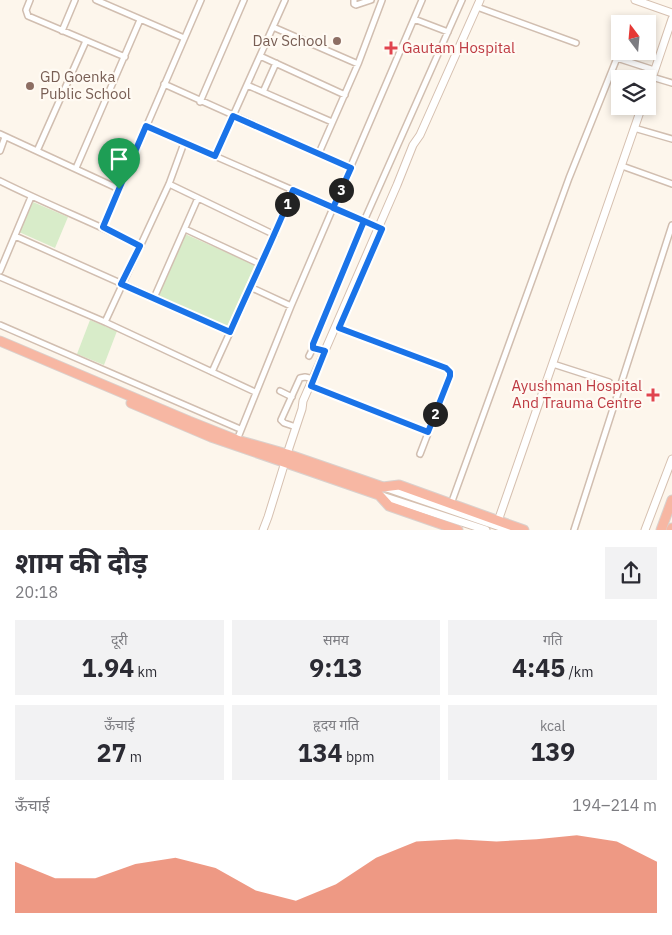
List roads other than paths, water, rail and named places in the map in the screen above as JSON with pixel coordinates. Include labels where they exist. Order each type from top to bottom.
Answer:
[{"type":"highway","points":[[0,341],[206,431],[286,458]]},
{"type":"highway","points":[[0,347],[206,431],[381,491],[399,485],[524,530]]},
{"type":"highway","points":[[381,491],[389,506],[458,530]]},
{"type":"highway","points":[[661,530],[672,500]]},
{"type":"street","points":[[30,0],[26,10],[28,16],[125,57]]},
{"type":"street","points":[[62,31],[75,0]]},
{"type":"street","points":[[96,0],[184,38]]},
{"type":"street","points":[[103,227],[200,0]]},
{"type":"street","points":[[200,102],[244,0]]},
{"type":"street","points":[[215,156],[285,0]]},
{"type":"street","points":[[354,0],[356,5],[371,0]]},
{"type":"street","points":[[318,153],[358,64],[382,0]]},
{"type":"street","points":[[237,440],[291,306],[422,0]]},
{"type":"street","points":[[309,356],[364,221],[462,0]]},
{"type":"street","points":[[635,0],[672,13]]},
{"type":"street","points":[[263,530],[303,401],[313,387],[387,212],[413,144],[420,135],[478,4],[576,43]]},
{"type":"street","points":[[414,19],[448,32]]},
{"type":"street","points":[[654,70],[672,19]]},
{"type":"street","points":[[76,168],[140,20]]},
{"type":"street","points":[[273,27],[358,64]]},
{"type":"street","points":[[37,151],[86,41]]},
{"type":"street","points":[[260,56],[345,95]]},
{"type":"street","points":[[612,70],[617,58],[644,70]]},
{"type":"street","points":[[263,92],[276,63]]},
{"type":"street","points":[[451,504],[569,178],[611,73]]},
{"type":"street","points":[[656,75],[672,83]]},
{"type":"street","points":[[164,84],[200,102],[351,168]]},
{"type":"street","points":[[247,85],[332,122]]},
{"type":"street","points":[[498,521],[639,115]]},
{"type":"street","points":[[146,126],[380,228]]},
{"type":"street","points":[[634,128],[672,139]]},
{"type":"street","points":[[0,151],[3,135],[119,189]]},
{"type":"street","points":[[105,322],[169,184],[184,143]]},
{"type":"street","points":[[622,166],[672,184]]},
{"type":"street","points":[[0,182],[103,227],[140,246]]},
{"type":"street","points":[[169,184],[275,235]]},
{"type":"street","points":[[212,372],[260,264],[275,235],[293,190]]},
{"type":"street","points":[[0,271],[31,197]]},
{"type":"street","points":[[154,298],[198,198]]},
{"type":"street","points":[[575,530],[672,225]]},
{"type":"street","points":[[185,229],[260,264]]},
{"type":"street","points":[[15,236],[230,332]]},
{"type":"street","points":[[0,277],[105,322],[256,392]]},
{"type":"street","points":[[250,287],[291,306]]},
{"type":"street","points":[[0,325],[240,429]]},
{"type":"street","points":[[313,387],[314,378],[337,327]]},
{"type":"street","points":[[337,327],[446,368],[450,372],[420,454]]},
{"type":"street","points":[[313,348],[325,351]]},
{"type":"street","points":[[553,364],[610,382]]},
{"type":"street","points":[[296,427],[281,420],[300,378],[314,378]]},
{"type":"street","points":[[313,387],[428,432]]},
{"type":"street","points":[[280,392],[292,396]]},
{"type":"street","points":[[645,530],[672,459]]},
{"type":"street","points":[[381,491],[486,530]]},
{"type":"street","points":[[381,491],[509,530]]},
{"type":"street","points":[[640,530],[648,511],[655,504]]},
{"type":"place","name":"Dav School","points":[[337,41]]},
{"type":"place","name":"Gautam Hospital","points":[[391,48]]},
{"type":"place","name":"GD Goenka Public School","points":[[30,86]]},
{"type":"place","name":"Ayushman Hospital And Trauma Centre","points":[[653,395]]}]
